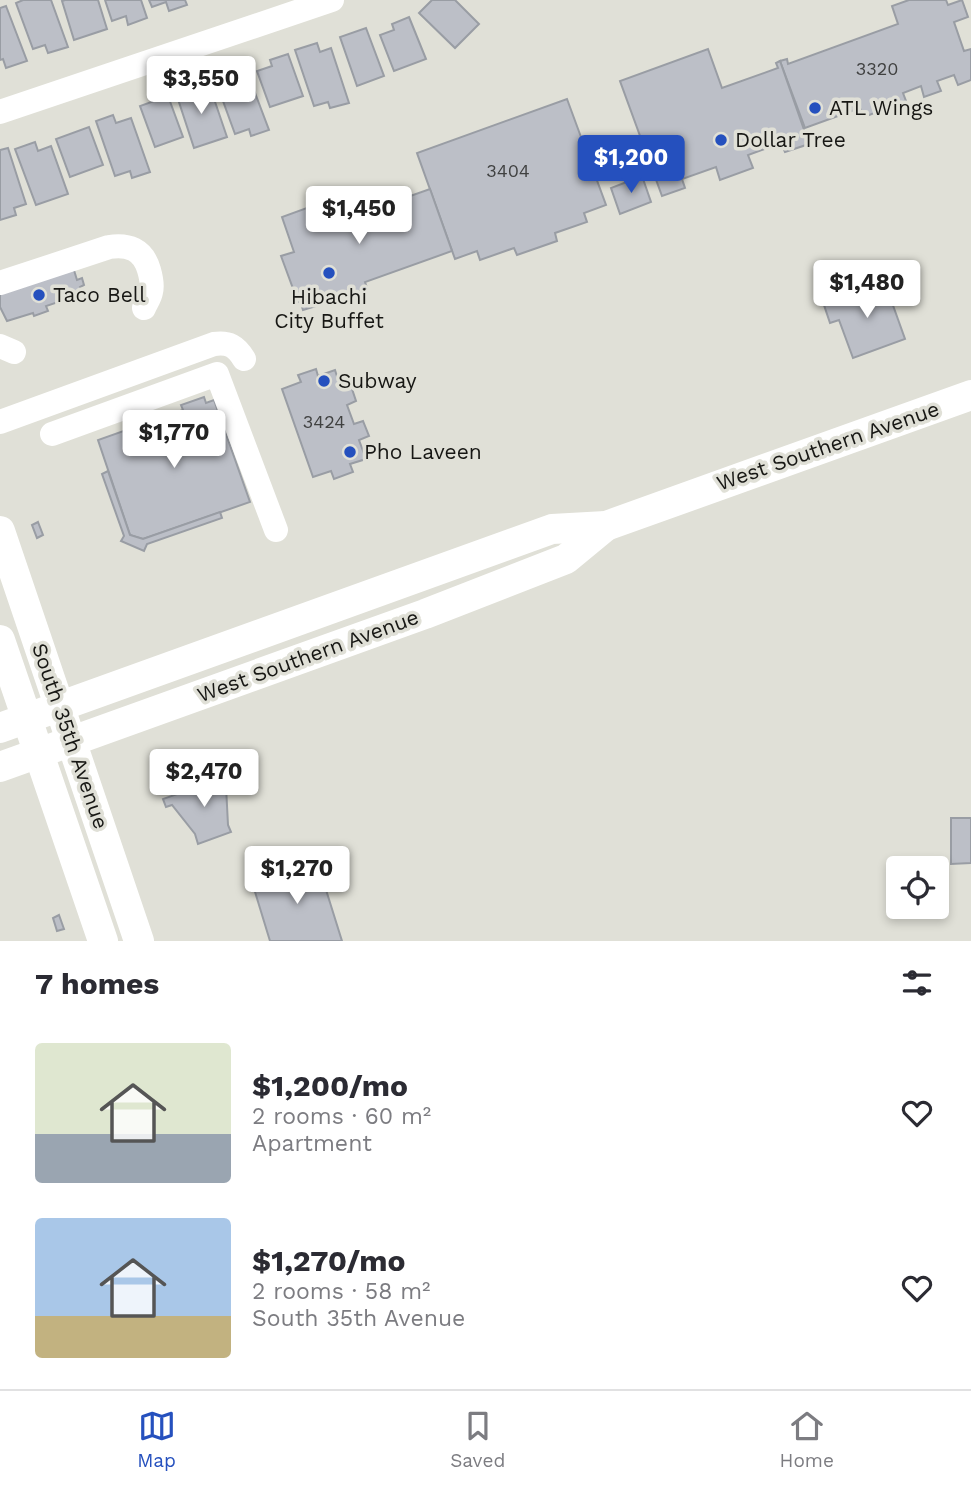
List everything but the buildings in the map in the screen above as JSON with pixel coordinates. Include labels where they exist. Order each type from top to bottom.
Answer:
[{"type":"main road","name":"West Southern Avenue","points":[[13,723],[552,529],[606,526],[971,395]]},
{"type":"main road","name":"West Southern Avenue","points":[[0,767],[425,614],[566,559],[606,526]]},
{"type":"main road","name":"South 35th Avenue","points":[[0,531],[139,941]]},
{"type":"main road","name":"South 35th Avenue","points":[[0,640],[13,723],[38,754],[103,941]]},
{"type":"street","points":[[0,112],[332,0]]},
{"type":"street","points":[[0,282],[109,247],[126,246],[135,248],[148,265],[152,282],[144,308]]},
{"type":"street","points":[[0,422],[214,344],[225,342],[234,346],[244,359]]},
{"type":"street","points":[[51,434],[218,374],[276,530]]},
{"type":"place","name":"ATL Wings","points":[[815,108]]},
{"type":"place","name":"Dollar Tree","points":[[721,140]]},
{"type":"place","name":"Hibachi City Buffet","points":[[329,273]]},
{"type":"place","name":"Taco Bell","points":[[39,295]]},
{"type":"place","name":"Subway","points":[[324,381]]},
{"type":"place","name":"Pho Laveen","points":[[350,452]]}]
